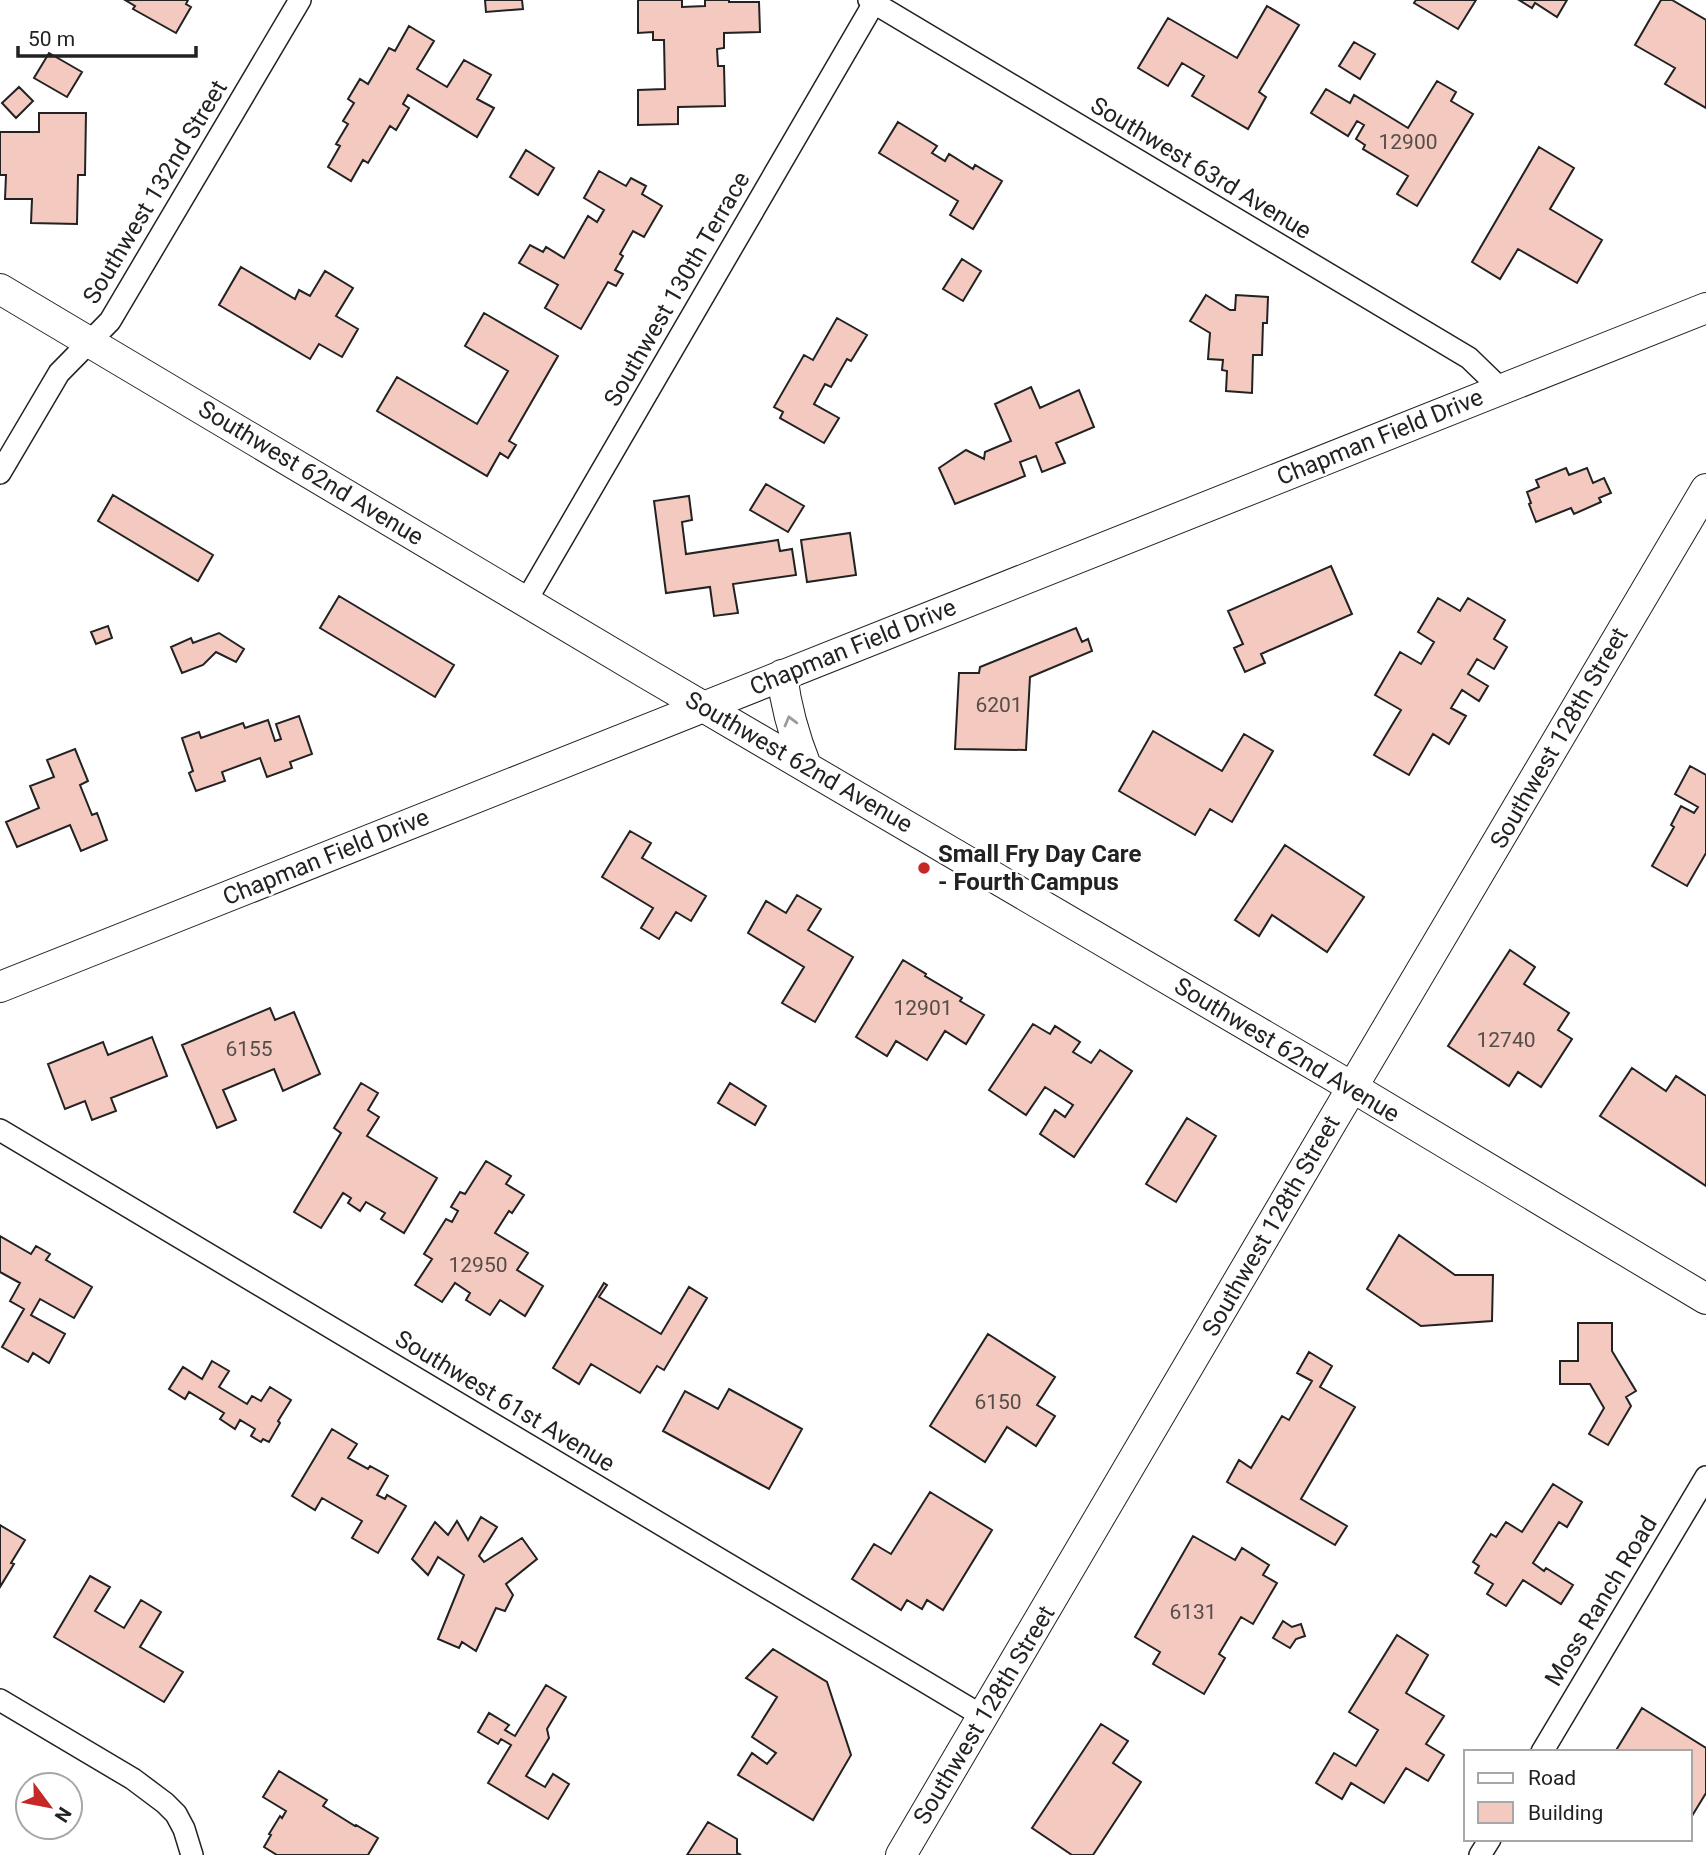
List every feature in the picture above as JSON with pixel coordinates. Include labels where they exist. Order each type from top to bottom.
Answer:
[{"type":"street","name":"Southwest 132nd Street","points":[[0,473],[59,373],[110,321],[300,0]]},
{"type":"street","name":"Southwest 63rd Avenue","points":[[872,2],[1469,358],[1501,389]]},
{"type":"street","name":"Southwest 130th Terrace","points":[[526,601],[872,2]]},
{"type":"street","name":"Southwest 62nd Avenue","points":[[0,289],[1706,1299]]},
{"type":"street","name":"Chapman Field Drive","points":[[0,986],[1501,389],[1704,311]]},
{"type":"street","name":"Southwest 128th Street","points":[[901,1855],[1706,489]]},
{"type":"street","points":[[782,675],[794,735],[806,766]]},
{"type":"street","name":"Southwest 61st Avenue","points":[[0,1130],[984,1717]]},
{"type":"street","name":"Moss Ranch Road","points":[[1543,1750],[1706,1477]]},
{"type":"street","points":[[0,1700],[133,1779],[165,1802],[184,1829],[192,1855]]},
{"type":"building","points":[[125,0],[188,0],[186,4],[191,7],[176,33],[133,9],[135,6]]},
{"type":"building","points":[[485,0],[522,0],[523,9],[486,12]]},
{"type":"building","points":[[638,0],[682,0],[682,7],[705,6],[705,0],[759,2],[760,32],[724,33],[724,48],[717,49],[718,66],[724,66],[725,106],[678,107],[678,124],[638,125],[638,90],[665,89],[664,40],[653,40],[653,32],[638,33]]},
{"type":"building","points":[[1416,0],[1476,0],[1458,29],[1414,3]]},
{"type":"building","points":[[1519,0],[1567,0],[1557,17],[1535,3],[1532,8]]},
{"type":"building","points":[[1661,0],[1672,0],[1706,20],[1706,108],[1665,84],[1675,68],[1635,45]]},
{"type":"building","points":[[1267,6],[1299,25],[1259,92],[1266,97],[1248,129],[1192,96],[1204,76],[1182,63],[1168,86],[1138,68],[1168,18],[1237,58]]},
{"type":"building","points":[[409,26],[434,41],[417,69],[447,87],[464,60],[491,75],[477,99],[494,108],[477,137],[408,95],[403,104],[409,108],[396,130],[390,126],[368,163],[363,160],[351,181],[328,167],[340,146],[336,144],[348,124],[343,121],[354,103],[348,99],[360,79],[368,84],[389,48],[395,51]]},
{"type":"building","points":[[1354,42],[1375,54],[1360,79],[1339,66]]},
{"type":"building","points":[[49,53],[82,72],[67,97],[34,78]]},
{"type":"building","points":[[1437,81],[1456,92],[1451,101],[1473,114],[1417,206],[1397,194],[1408,176],[1363,149],[1365,145],[1356,139],[1364,125],[1357,121],[1348,136],[1311,113],[1326,89],[1350,103],[1354,95],[1408,128]]},
{"type":"building","points":[[19,87],[33,101],[16,118],[2,103]]},
{"type":"building","points":[[39,113],[86,113],[85,175],[78,175],[77,224],[31,223],[32,199],[5,199],[6,175],[0,175],[0,132],[39,132]]},
{"type":"building","points":[[898,122],[937,146],[932,153],[945,161],[949,154],[973,169],[975,165],[1002,181],[973,229],[950,215],[958,201],[879,153]]},
{"type":"building","points":[[1539,147],[1574,168],[1550,209],[1602,240],[1577,283],[1518,249],[1500,279],[1472,262]]},
{"type":"building","points":[[526,150],[554,168],[538,195],[510,177]]},
{"type":"building","points":[[599,171],[626,186],[631,178],[646,186],[642,194],[662,206],[644,237],[633,231],[620,254],[623,256],[615,270],[623,274],[616,286],[608,282],[581,329],[545,308],[558,285],[519,263],[530,245],[543,252],[546,247],[564,258],[588,216],[597,222],[604,210],[584,198]]},
{"type":"building","points":[[962,259],[981,271],[963,301],[943,289]]},
{"type":"building","points":[[241,267],[295,299],[299,290],[310,296],[325,271],[353,288],[336,316],[358,329],[342,357],[319,344],[310,359],[219,305]]},
{"type":"building","points":[[1206,295],[1230,310],[1235,310],[1236,295],[1268,297],[1267,323],[1263,323],[1262,355],[1253,355],[1252,393],[1226,391],[1227,371],[1222,370],[1223,360],[1208,359],[1210,333],[1190,321]]},
{"type":"building","points":[[484,313],[558,356],[509,441],[516,445],[508,458],[500,453],[487,476],[377,411],[397,377],[477,424],[508,371],[465,346]]},
{"type":"building","points":[[837,318],[867,335],[851,361],[847,359],[831,387],[825,384],[814,404],[839,418],[824,443],[780,418],[783,412],[774,407],[804,355],[813,360]]},
{"type":"building","points":[[1031,387],[1040,408],[1079,390],[1094,427],[1056,443],[1065,463],[1042,472],[1036,456],[1020,462],[1025,476],[955,504],[939,468],[966,450],[984,459],[985,452],[1011,441],[995,404]]},
{"type":"building","points":[[1566,468],[1569,475],[1587,468],[1593,483],[1604,478],[1611,493],[1599,498],[1601,502],[1574,514],[1571,508],[1536,522],[1527,492],[1539,487],[1536,480]]},
{"type":"building","points":[[766,484],[804,506],[788,532],[750,510]]},
{"type":"building","points":[[113,495],[213,555],[198,581],[98,521]]},
{"type":"building","points":[[689,496],[692,520],[682,522],[686,554],[778,540],[780,551],[792,549],[796,575],[733,584],[738,613],[714,616],[710,587],[666,593],[654,501]]},
{"type":"building","points":[[850,533],[856,575],[807,582],[801,540]]},
{"type":"building","points":[[1331,566],[1352,614],[1261,654],[1265,663],[1245,672],[1234,648],[1243,644],[1228,611]]},
{"type":"building","points":[[339,596],[454,665],[435,697],[320,628]]},
{"type":"building","points":[[1438,598],[1460,611],[1468,598],[1505,620],[1494,639],[1507,647],[1494,669],[1477,659],[1468,674],[1488,686],[1479,701],[1462,690],[1451,708],[1466,716],[1449,744],[1433,734],[1409,775],[1374,755],[1401,710],[1375,695],[1400,652],[1421,664],[1434,642],[1418,632]]},
{"type":"building","points":[[108,626],[112,638],[96,644],[91,632]]},
{"type":"building","points":[[1076,628],[1082,642],[1088,639],[1092,651],[1030,677],[1026,750],[955,749],[959,673],[979,673],[980,667]]},
{"type":"building","points":[[219,633],[244,649],[236,662],[216,652],[203,665],[182,673],[171,647],[191,638],[193,643]]},
{"type":"building","points":[[299,716],[312,754],[290,762],[292,768],[267,777],[260,758],[222,772],[225,781],[196,791],[189,773],[193,771],[182,738],[199,732],[201,738],[243,723],[245,728],[268,720],[275,741],[281,739],[276,724]]},
{"type":"building","points":[[1153,731],[1222,771],[1244,734],[1273,751],[1232,822],[1210,809],[1195,835],[1119,791]]},
{"type":"building","points":[[75,749],[88,781],[80,785],[92,815],[97,813],[107,840],[81,851],[70,825],[17,847],[6,822],[39,808],[30,786],[54,777],[47,760]]},
{"type":"building","points":[[1690,766],[1706,775],[1706,853],[1687,886],[1652,866],[1674,827],[1671,825],[1681,806],[1694,813],[1698,807],[1675,794]]},
{"type":"building","points":[[630,831],[651,843],[642,858],[706,896],[691,921],[676,912],[659,939],[641,928],[653,908],[602,877]]},
{"type":"building","points":[[1285,845],[1364,897],[1327,952],[1272,915],[1259,936],[1235,920]]},
{"type":"building","points":[[797,895],[821,909],[808,930],[853,957],[815,1022],[782,1003],[804,967],[748,933],[766,901],[786,913]]},
{"type":"building","points":[[1510,950],[1535,967],[1524,984],[1569,1013],[1558,1030],[1572,1039],[1541,1087],[1518,1072],[1509,1086],[1448,1046]]},
{"type":"building","points":[[903,960],[984,1015],[966,1044],[945,1031],[927,1060],[896,1041],[887,1056],[856,1037]]},
{"type":"building","points":[[270,1008],[275,1020],[294,1012],[320,1074],[283,1091],[274,1069],[223,1090],[236,1120],[217,1128],[182,1045]]},
{"type":"building","points":[[1033,1024],[1050,1034],[1055,1026],[1080,1042],[1073,1052],[1091,1063],[1100,1050],[1132,1071],[1074,1157],[1040,1134],[1055,1110],[1065,1117],[1073,1105],[1045,1087],[1026,1115],[989,1090]]},
{"type":"building","points":[[152,1037],[167,1076],[111,1098],[116,1111],[92,1120],[85,1101],[65,1109],[48,1064],[103,1042],[108,1055]]},
{"type":"building","points":[[1632,1068],[1666,1091],[1676,1076],[1706,1096],[1706,1186],[1600,1116]]},
{"type":"building","points":[[361,1083],[378,1093],[368,1110],[379,1117],[367,1136],[437,1178],[404,1233],[381,1219],[385,1213],[366,1202],[360,1211],[348,1203],[351,1198],[343,1193],[321,1228],[294,1212],[341,1133],[334,1128]]},
{"type":"building","points":[[730,1083],[766,1106],[755,1125],[718,1103]]},
{"type":"building","points":[[1187,1118],[1216,1136],[1176,1202],[1146,1184]]},
{"type":"building","points":[[486,1161],[511,1176],[506,1184],[524,1195],[512,1213],[509,1211],[495,1233],[528,1253],[517,1270],[543,1286],[525,1316],[500,1300],[490,1315],[466,1300],[470,1293],[455,1283],[442,1302],[415,1285],[432,1259],[424,1254],[446,1219],[452,1222],[458,1211],[451,1207],[460,1192],[465,1194]]},
{"type":"building","points":[[1399,1235],[1455,1275],[1493,1275],[1492,1321],[1421,1326],[1367,1289]]},
{"type":"building","points":[[0,1236],[31,1254],[36,1246],[50,1254],[46,1260],[92,1287],[74,1318],[40,1299],[31,1315],[65,1334],[49,1363],[33,1353],[28,1362],[2,1347],[24,1309],[10,1301],[20,1283],[0,1272]]},
{"type":"building","points":[[604,1283],[607,1285],[599,1297],[661,1334],[689,1287],[707,1298],[664,1370],[657,1366],[640,1393],[591,1364],[579,1384],[553,1368]]},
{"type":"building","points":[[1578,1323],[1612,1323],[1612,1351],[1636,1391],[1626,1397],[1631,1406],[1608,1445],[1589,1434],[1604,1408],[1590,1384],[1560,1384],[1560,1361],[1578,1361]]},
{"type":"building","points":[[988,1334],[1055,1377],[1037,1405],[1055,1416],[1036,1446],[1007,1427],[985,1462],[930,1426]]},
{"type":"building","points":[[1309,1352],[1332,1366],[1320,1387],[1355,1407],[1301,1499],[1347,1526],[1335,1545],[1227,1482],[1239,1460],[1251,1468],[1282,1416],[1289,1420],[1312,1381],[1297,1373]]},
{"type":"building","points":[[212,1361],[229,1371],[219,1387],[247,1404],[252,1396],[261,1401],[270,1387],[291,1400],[269,1442],[263,1439],[261,1442],[251,1436],[255,1429],[240,1420],[235,1429],[220,1419],[224,1413],[189,1392],[185,1399],[169,1389],[183,1367],[202,1379]]},
{"type":"building","points":[[729,1389],[802,1429],[769,1489],[663,1431],[685,1391],[718,1409]]},
{"type":"building","points":[[332,1429],[357,1444],[348,1458],[388,1476],[377,1495],[385,1499],[387,1495],[406,1506],[378,1553],[352,1538],[362,1521],[322,1498],[315,1510],[292,1496]]},
{"type":"building","points":[[1553,1484],[1582,1502],[1567,1527],[1559,1522],[1533,1563],[1573,1585],[1561,1604],[1523,1580],[1506,1606],[1487,1594],[1493,1584],[1475,1573],[1479,1566],[1473,1562],[1491,1534],[1496,1537],[1506,1522],[1522,1532]]},
{"type":"building","points":[[930,1492],[992,1530],[943,1610],[927,1600],[922,1609],[907,1600],[901,1610],[852,1579],[874,1544],[891,1554]]},
{"type":"building","points":[[481,1517],[497,1527],[479,1556],[484,1562],[522,1538],[537,1559],[506,1584],[513,1595],[505,1611],[496,1608],[476,1651],[462,1642],[459,1648],[438,1639],[464,1575],[438,1557],[428,1575],[412,1559],[435,1522],[448,1535],[457,1521],[468,1540]]},
{"type":"building","points":[[0,1525],[25,1540],[0,1587]]},
{"type":"building","points":[[1193,1536],[1235,1560],[1242,1548],[1269,1565],[1263,1575],[1277,1583],[1253,1624],[1241,1617],[1219,1654],[1225,1658],[1204,1694],[1153,1664],[1160,1652],[1135,1637]]},
{"type":"building","points":[[90,1576],[110,1587],[95,1611],[124,1628],[141,1600],[161,1612],[140,1647],[183,1672],[164,1702],[54,1637]]},
{"type":"building","points":[[1283,1621],[1292,1627],[1301,1624],[1305,1636],[1296,1639],[1290,1648],[1273,1638]]},
{"type":"building","points":[[1397,1635],[1428,1655],[1406,1693],[1444,1716],[1426,1744],[1444,1755],[1428,1781],[1406,1768],[1384,1803],[1351,1783],[1342,1799],[1316,1783],[1334,1753],[1356,1766],[1378,1730],[1349,1712]]},
{"type":"building","points":[[773,1649],[827,1682],[851,1755],[813,1820],[738,1775],[752,1753],[767,1764],[776,1753],[752,1737],[777,1697],[746,1678]]},
{"type":"building","points":[[546,1685],[566,1697],[547,1729],[549,1738],[526,1776],[545,1787],[553,1774],[569,1784],[548,1819],[488,1783],[511,1745],[501,1739],[498,1744],[478,1732],[489,1713],[509,1725],[505,1730],[515,1736]]},
{"type":"building","points":[[1642,1708],[1706,1748],[1706,1793],[1692,1816],[1692,1750],[1616,1750]]},
{"type":"building","points":[[1101,1724],[1128,1741],[1113,1763],[1141,1782],[1093,1855],[1072,1855],[1032,1828]]},
{"type":"building","points":[[279,1771],[327,1800],[323,1806],[378,1838],[368,1855],[277,1855],[264,1847],[280,1816],[282,1818],[286,1811],[263,1797]]},
{"type":"building","points":[[708,1822],[737,1839],[737,1853],[741,1855],[687,1855]]},
{"type":"place","name":"Small Fry Day Care - Fourth Campus","points":[[924,868]]}]
